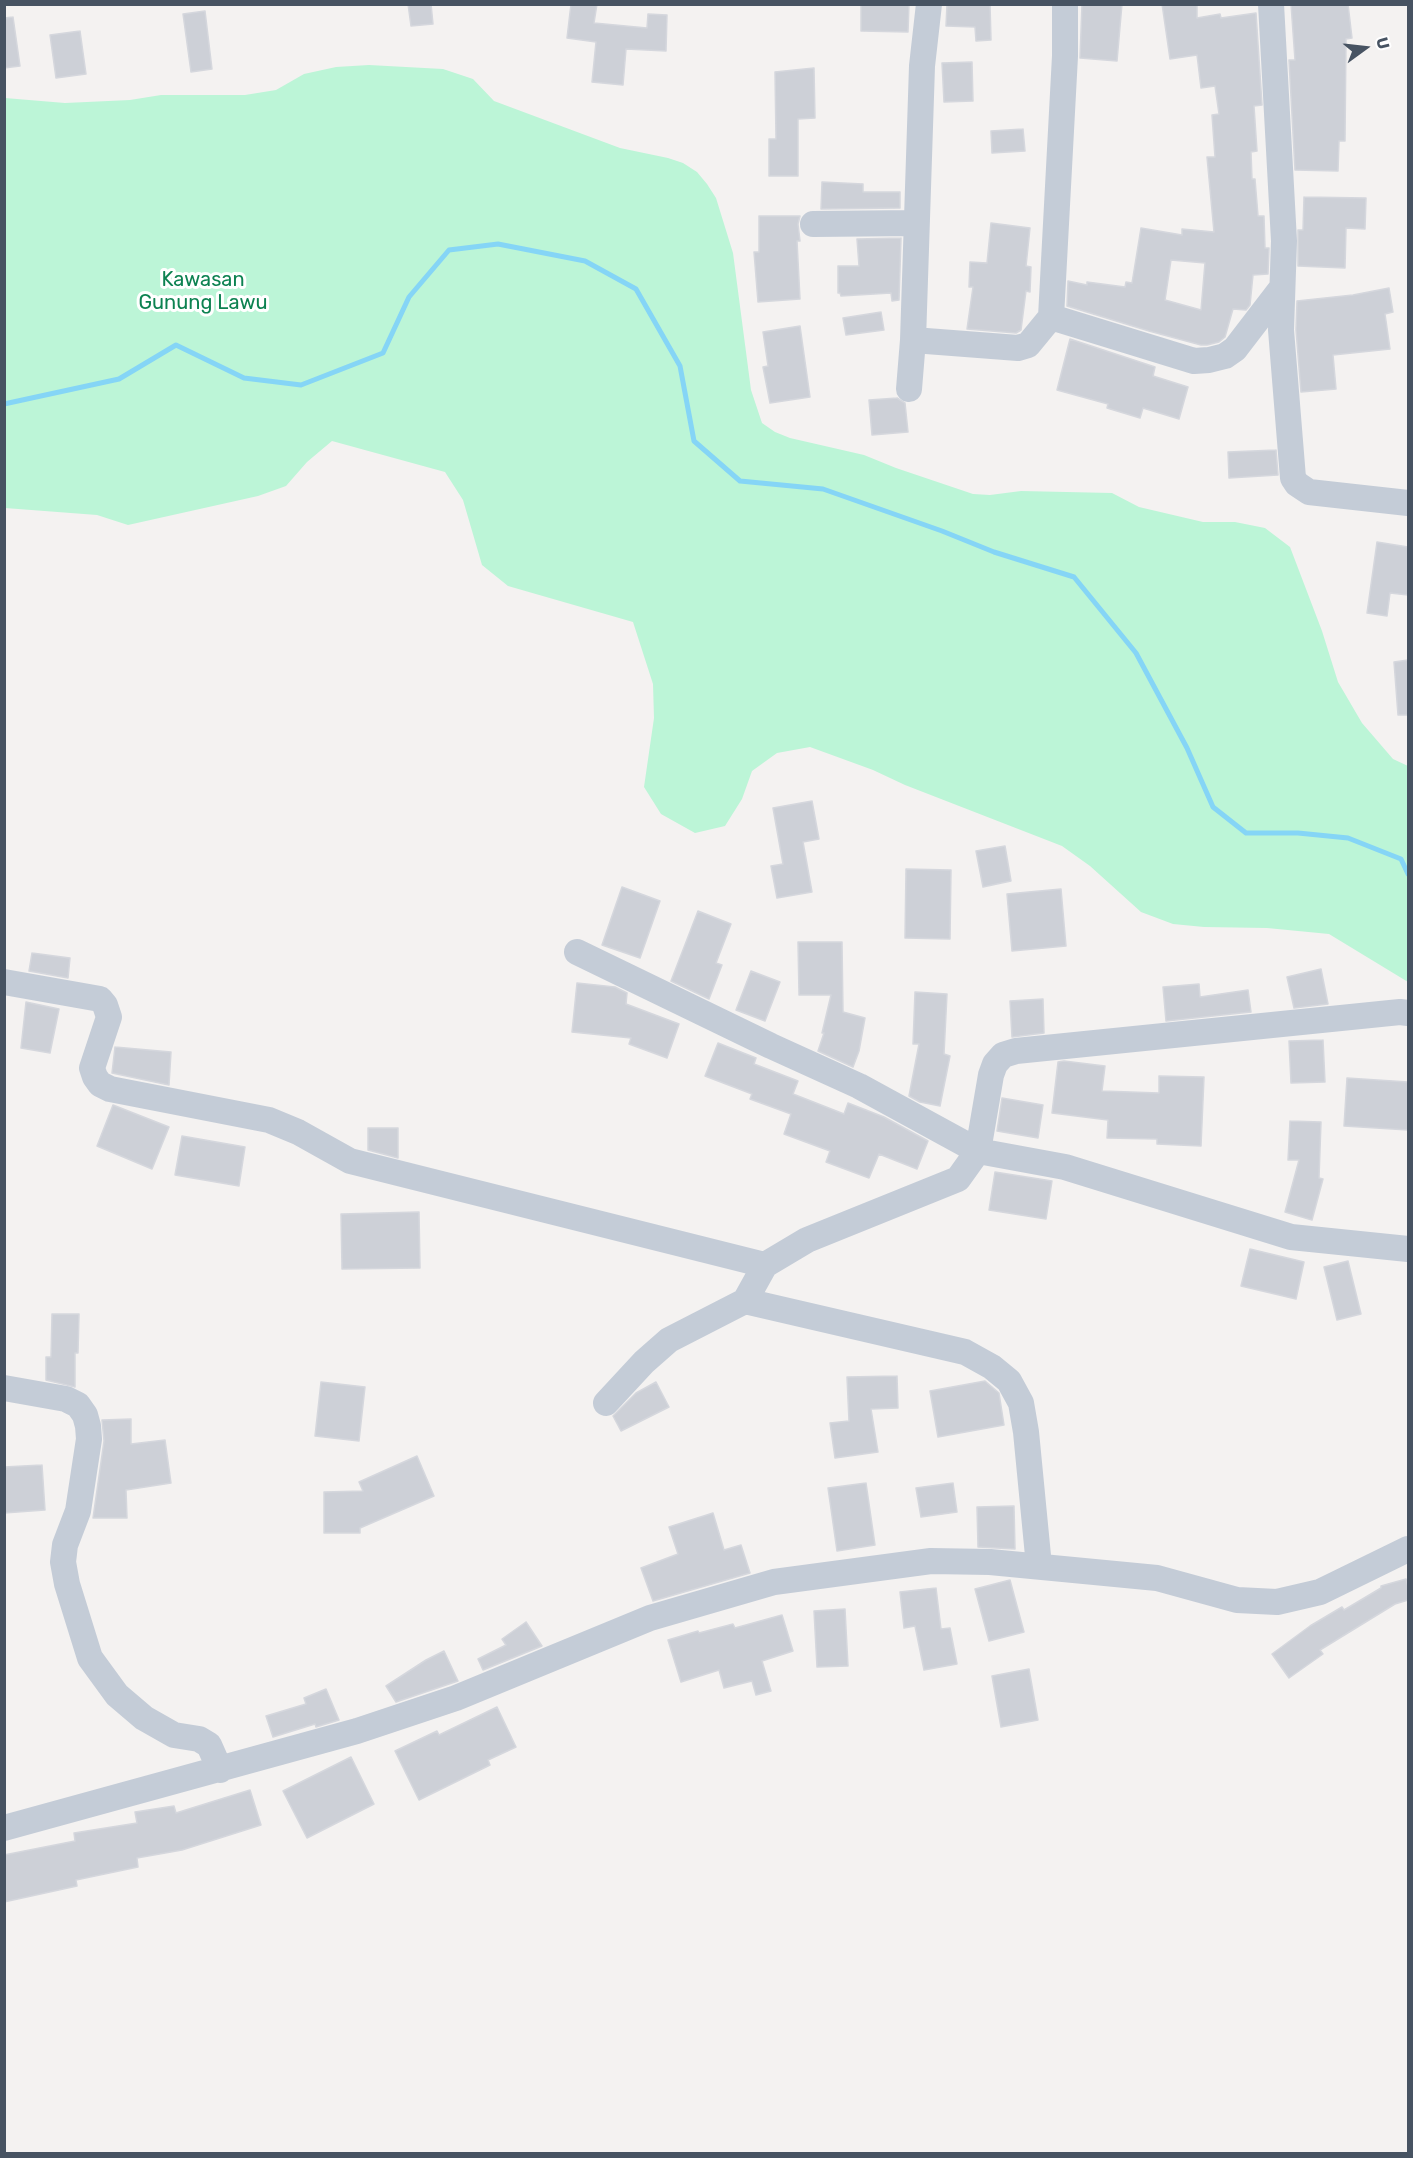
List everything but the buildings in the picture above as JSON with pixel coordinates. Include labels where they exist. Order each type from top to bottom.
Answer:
[{"type":"street","points":[[909,389],[913,339],[922,66],[929,4]]},
{"type":"street","points":[[913,339],[1018,348],[1028,345],[1052,317],[1065,56],[1065,4]]},
{"type":"street","points":[[1271,4],[1284,241],[1281,330],[1293,478],[1297,484],[1309,492],[1408,503]]},
{"type":"street","points":[[813,224],[916,223]]},
{"type":"street","points":[[1052,317],[1194,362],[1225,356],[1235,349],[1281,289]]},
{"type":"street","points":[[577,952],[771,1046],[860,1086],[978,1151],[1065,1167],[1291,1237],[1408,1249]]},
{"type":"street","points":[[4,982],[100,999],[109,1017],[92,1068],[100,1084],[110,1089],[269,1120],[298,1132],[350,1161],[765,1265]]},
{"type":"street","points":[[606,1403],[644,1362],[669,1340],[745,1301],[765,1265],[807,1240],[958,1179],[978,1151],[991,1075],[995,1064],[1003,1055],[1016,1050],[1408,1013]]},
{"type":"street","points":[[745,1301],[964,1352],[992,1367],[1009,1381],[1021,1403],[1026,1432],[1039,1566]]},
{"type":"street","points":[[4,1388],[66,1399],[78,1405],[85,1415],[89,1439],[78,1511],[65,1545],[63,1562],[67,1584],[90,1658],[117,1695],[144,1718],[174,1735],[199,1739],[209,1745],[220,1770]]},
{"type":"street","points":[[4,1828],[357,1731],[434,1706],[650,1618],[774,1582],[931,1562],[990,1562],[1157,1578],[1237,1600],[1277,1602],[1320,1592],[1408,1549]]},
{"type":"green space","name":"Kawasan Gunung Lawu","points":[[369,65],[443,69],[473,79],[494,101],[620,148],[683,163],[697,172],[716,198],[733,253],[751,390],[762,423],[775,432],[790,438],[864,455],[973,494],[990,495],[1021,491],[1112,493],[1139,507],[1203,522],[1235,522],[1265,528],[1290,547],[1322,631],[1338,682],[1362,723],[1393,759],[1408,766],[1408,982],[1329,934],[1267,928],[1173,924],[1141,912],[1090,866],[1062,846],[810,747],[777,753],[752,771],[742,799],[725,826],[695,833],[661,814],[644,787],[654,718],[653,684],[633,622],[508,586],[482,565],[463,500],[445,472],[332,441],[307,462],[286,486],[258,496],[128,525],[97,515],[5,508],[5,98],[65,103],[130,100],[161,95],[245,95],[276,90],[304,74],[336,67]]},
{"type":"waterway","points":[[4,404],[119,379],[176,345],[244,378],[301,385],[383,353],[409,297],[449,250],[498,244],[585,261],[636,289],[680,366],[694,441],[740,481],[823,489],[994,552],[1074,577],[1136,653],[1187,748],[1213,807],[1246,833],[1298,833],[1348,838],[1401,859],[1408,874]]}]
